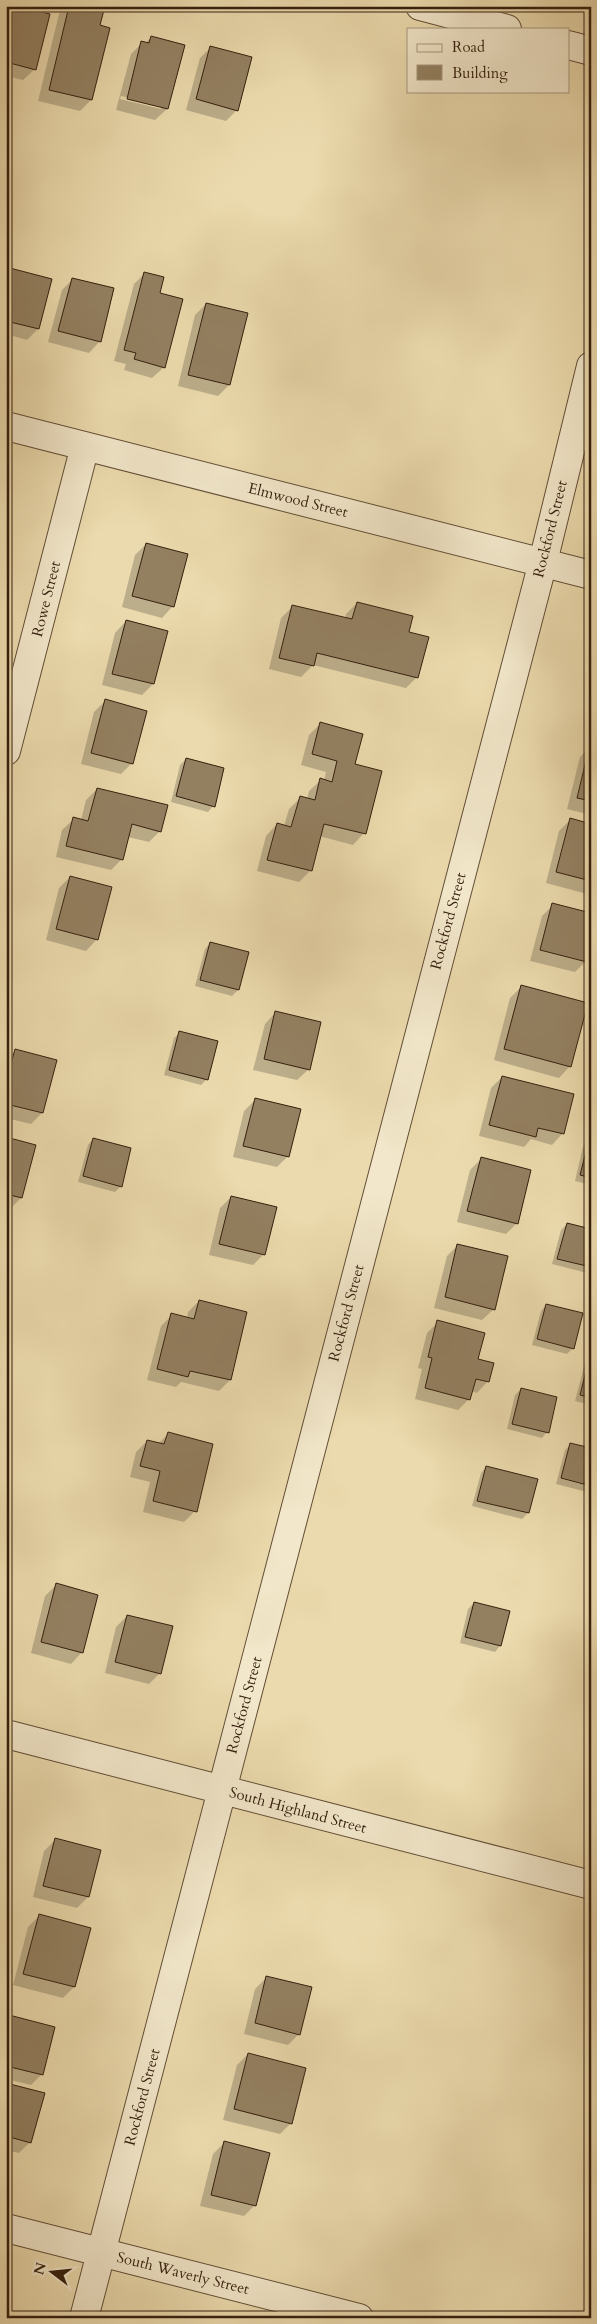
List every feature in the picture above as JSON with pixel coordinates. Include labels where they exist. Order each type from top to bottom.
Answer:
[{"type":"street","points":[[420,6],[503,28]]},
{"type":"street","points":[[570,45],[591,50]]},
{"type":"street","name":"Rockford Street","points":[[84,2318],[542,562],[591,366]]},
{"type":"street","name":"Elmwood Street","points":[[6,426],[591,575]]},
{"type":"street","name":"Rowe Street","points":[[6,751],[85,446]]},
{"type":"street","name":"South Highland Street","points":[[6,1734],[591,1885]]},
{"type":"street","name":"South Waverly Street","points":[[6,2228],[359,2318]]},
{"type":"building","points":[[6,6],[20,6],[50,14],[36,70],[6,62]]},
{"type":"building","points":[[69,6],[90,6],[104,10],[100,25],[110,28],[92,100],[49,90]]},
{"type":"building","points":[[151,36],[185,45],[168,109],[127,99],[141,41],[149,43]]},
{"type":"building","points":[[210,46],[252,57],[238,111],[196,99]]},
{"type":"building","points":[[6,267],[52,279],[39,329],[6,321]]},
{"type":"building","points":[[144,272],[164,277],[160,293],[183,299],[165,368],[134,359],[136,353],[124,350]]},
{"type":"building","points":[[72,278],[114,288],[101,342],[58,331]]},
{"type":"building","points":[[206,303],[248,313],[230,385],[188,375]]},
{"type":"building","points":[[146,543],[188,554],[174,607],[132,596]]},
{"type":"building","points":[[357,602],[413,616],[409,632],[429,637],[418,678],[317,653],[314,666],[279,658],[292,605],[352,619]]},
{"type":"building","points":[[126,620],[168,631],[154,684],[112,674]]},
{"type":"building","points":[[105,699],[147,711],[133,764],[91,753]]},
{"type":"building","points":[[320,722],[363,734],[355,764],[382,771],[366,834],[324,824],[312,871],[267,860],[277,823],[291,827],[300,796],[315,800],[320,778],[332,782],[337,761],[312,754]]},
{"type":"building","points":[[591,744],[591,801],[577,798]]},
{"type":"building","points":[[186,758],[224,768],[215,807],[176,796]]},
{"type":"building","points":[[97,788],[168,805],[161,832],[132,824],[123,860],[66,846],[73,817],[88,821]]},
{"type":"building","points":[[570,818],[591,824],[591,881],[556,872]]},
{"type":"building","points":[[70,876],[112,887],[98,940],[56,929]]},
{"type":"building","points":[[552,903],[591,913],[591,949],[587,962],[540,950]]},
{"type":"building","points":[[210,942],[249,952],[239,990],[200,980]]},
{"type":"building","points":[[521,985],[588,1003],[571,1067],[504,1049]]},
{"type":"building","points":[[275,1011],[321,1022],[310,1070],[264,1059]]},
{"type":"building","points":[[179,1031],[218,1041],[208,1080],[169,1070]]},
{"type":"building","points":[[15,1049],[57,1060],[43,1113],[6,1104],[6,1083]]},
{"type":"building","points":[[502,1076],[574,1094],[564,1134],[538,1128],[536,1137],[489,1125]]},
{"type":"building","points":[[255,1098],[301,1109],[289,1157],[243,1146]]},
{"type":"building","points":[[6,1137],[36,1145],[22,1198],[6,1194]]},
{"type":"building","points":[[93,1138],[131,1148],[122,1187],[83,1176]]},
{"type":"building","points":[[589,1140],[591,1140],[591,1178],[580,1175]]},
{"type":"building","points":[[481,1157],[531,1170],[518,1224],[467,1211]]},
{"type":"building","points":[[231,1196],[277,1207],[265,1255],[219,1244]]},
{"type":"building","points":[[567,1223],[591,1229],[591,1267],[557,1259]]},
{"type":"building","points":[[457,1244],[508,1256],[495,1310],[445,1297]]},
{"type":"building","points":[[199,1300],[247,1312],[231,1380],[190,1371],[188,1377],[157,1369],[171,1313],[194,1319]]},
{"type":"building","points":[[546,1304],[583,1313],[574,1349],[537,1339]]},
{"type":"building","points":[[437,1320],[485,1333],[478,1359],[494,1363],[489,1382],[476,1379],[470,1400],[425,1388],[432,1358],[428,1357]]},
{"type":"building","points":[[591,1356],[591,1398],[580,1395]]},
{"type":"building","points":[[521,1388],[557,1397],[549,1433],[512,1424]]},
{"type":"building","points":[[168,1432],[213,1444],[197,1512],[153,1501],[160,1471],[140,1466],[147,1440],[164,1444]]},
{"type":"building","points":[[570,1443],[591,1448],[591,1486],[561,1478]]},
{"type":"building","points":[[486,1466],[538,1479],[529,1513],[477,1501]]},
{"type":"building","points":[[56,1583],[98,1595],[83,1653],[41,1642]]},
{"type":"building","points":[[474,1602],[510,1611],[501,1646],[465,1637]]},
{"type":"building","points":[[127,1615],[173,1626],[161,1674],[115,1662]]},
{"type":"building","points":[[55,1838],[101,1850],[89,1897],[43,1886]]},
{"type":"building","points":[[39,1914],[91,1928],[75,1987],[23,1974]]},
{"type":"building","points":[[266,1976],[312,1987],[300,2035],[255,2023]]},
{"type":"building","points":[[9,2015],[55,2027],[43,2075],[6,2066],[6,2026]]},
{"type":"building","points":[[248,2053],[306,2068],[292,2124],[234,2109]]},
{"type":"building","points":[[6,2083],[45,2093],[31,2143],[6,2136]]},
{"type":"building","points":[[224,2141],[270,2153],[256,2206],[211,2195]]}]
